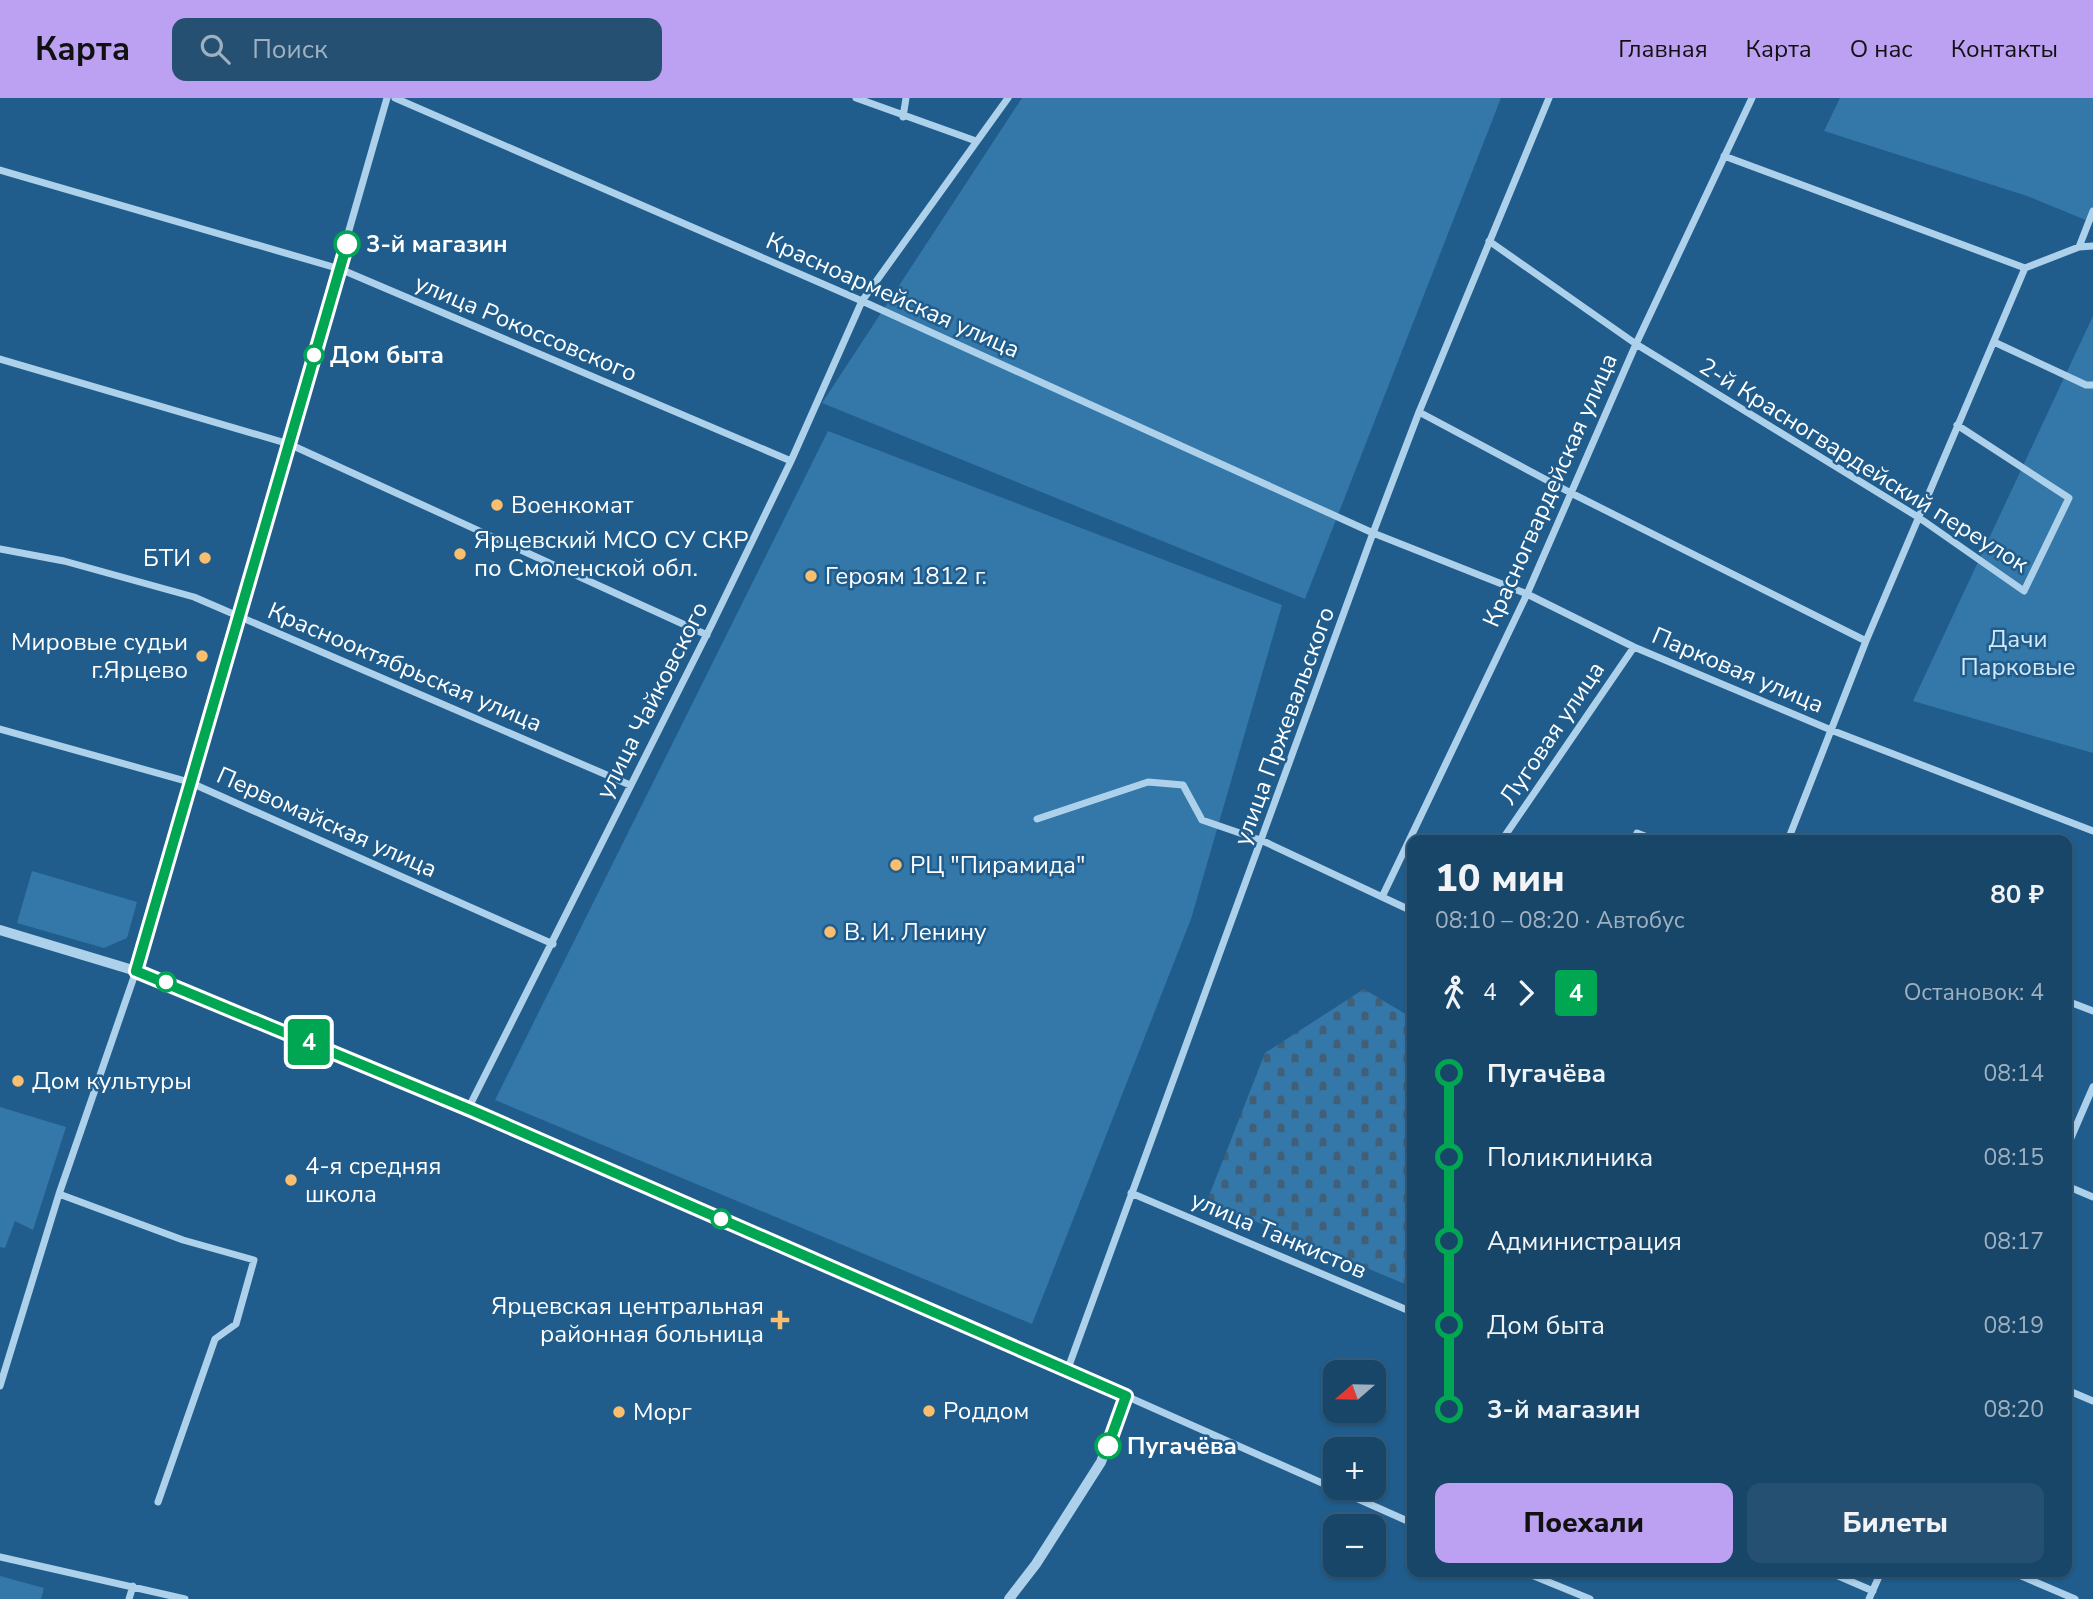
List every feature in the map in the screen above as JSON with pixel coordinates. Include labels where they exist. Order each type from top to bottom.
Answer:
[{"type":"street","points":[[0,1386],[59,1194],[136,971],[387,98]]},
{"type":"street","name":"Красноармейская улица","points":[[395,98],[862,302],[1373,533]]},
{"type":"street","points":[[856,98],[976,141]]},
{"type":"street","points":[[903,117],[906,98]]},
{"type":"street","name":"улица Чайковского","points":[[468,1109],[707,635],[791,461],[862,302],[1008,98]]},
{"type":"street","name":"улица Пржевальского","points":[[1066,1371],[1263,841],[1373,533],[1419,412],[1549,98]]},
{"type":"street","name":"Красногвардейская улица","points":[[1412,835],[1527,594],[1636,344],[1752,98]]},
{"type":"street","points":[[1724,156],[2025,268],[2079,247],[2093,246]]},
{"type":"street","name":"улица Рокоссовского","points":[[0,170],[340,269],[791,461]]},
{"type":"street","points":[[2079,247],[2093,211]]},
{"type":"street","name":"2-й Красногвардейский переулок","points":[[1489,241],[1636,344],[1918,517],[2024,591],[2069,498],[1958,425]]},
{"type":"street","points":[[1790,835],[1866,641],[2025,268]]},
{"type":"street","points":[[1994,342],[2086,385],[2093,385]]},
{"type":"street","points":[[0,359],[289,444],[707,635]]},
{"type":"street","points":[[1419,412],[1571,493],[1866,641]]},
{"type":"street","name":"Парковая улица","points":[[1373,533],[1527,594],[1634,648],[1831,730],[2093,831]]},
{"type":"street","name":"Краснооктябрьская улица","points":[[0,549],[64,561],[194,597],[630,785]]},
{"type":"street","name":"Луговая улица","points":[[1505,835],[1634,648]]},
{"type":"street","name":"Первомайская улица","points":[[0,729],[190,782],[553,944]]},
{"type":"street","points":[[1037,819],[1148,782],[1183,785],[1202,820],[1263,841],[1407,909]]},
{"type":"street","points":[[1637,833],[1642,835]]},
{"type":"street","name":"Красногвардейская улица","points":[[1382,897],[1407,845]]},
{"type":"street","points":[[0,930],[136,971],[468,1109],[1407,1521]]},
{"type":"street","points":[[2072,1003],[2093,1011]]},
{"type":"street","points":[[2072,1135],[2093,1087]]},
{"type":"street","points":[[2072,1188],[2093,1197]]},
{"type":"street","points":[[59,1194],[183,1240],[254,1260],[236,1324],[215,1339],[158,1502]]},
{"type":"street","name":"улица Танкистов","points":[[1131,1194],[1407,1310]]},
{"type":"street","points":[[2072,1392],[2093,1401]]},
{"type":"street","points":[[1009,1599],[1036,1564],[1101,1462],[1126,1396]]},
{"type":"street","points":[[0,1558],[185,1599]]},
{"type":"street","points":[[1541,1577],[1590,1599]]},
{"type":"street","points":[[1841,1577],[1873,1591]]},
{"type":"street","points":[[1869,1599],[1879,1577]]},
{"type":"street","points":[[2024,1577],[2075,1599]]},
{"type":"street","points":[[129,1599],[132,1586]]},
{"type":"green space","points":[[1022,98],[1501,98],[1305,599],[822,403]]},
{"type":"green space","points":[[1840,98],[2093,98],[2093,223],[2027,196],[1824,131]]},
{"type":"green space","name":"Дачи Парковые","points":[[2093,316],[2093,753],[1913,701]]},
{"type":"green space","points":[[828,431],[1282,605],[1191,919],[1032,1324],[495,1100]]},
{"type":"green space","points":[[32,871],[137,902],[127,938],[104,948],[17,923]]},
{"type":"green space","points":[[1364,989],[1407,1015],[1407,1285],[1207,1201],[1265,1053]]},
{"type":"green space","points":[[0,1107],[66,1127],[33,1230],[15,1221],[5,1248],[0,1247]]},
{"type":"green space","points":[[0,1576],[44,1588],[41,1599],[0,1599]]},
{"type":"bus line","name":"4","points":[[347,244],[136,971],[471,1110],[1126,1396],[1108,1446]]},
{"type":"place","name":"3-й магазин","points":[[347,244]]},
{"type":"place","name":"Дом быта","points":[[314,355]]},
{"type":"place","name":"Военкомат","points":[[497,505]]},
{"type":"place","name":"Ярцевский МСО СУ СКР по Смоленской обл.","points":[[460,554]]},
{"type":"place","name":"БТИ","points":[[205,558]]},
{"type":"place","name":"Героям 1812 г.","points":[[811,576]]},
{"type":"place","name":"Мировые судьи г.Ярцево","points":[[202,656]]},
{"type":"place","name":"РЦ \"Пирамида\"","points":[[896,865]]},
{"type":"place","name":"В. И. Ленину","points":[[830,932]]},
{"type":"place","name":"Дом культуры","points":[[18,1081]]},
{"type":"place","name":"4-я средняя школа","points":[[291,1180]]},
{"type":"place","name":"Ярцевская центральная районная больница","points":[[780,1320]]},
{"type":"place","name":"Роддом","points":[[929,1411]]},
{"type":"place","name":"Морг","points":[[619,1412]]},
{"type":"place","name":"Пугачёва","points":[[1108,1446]]}]
